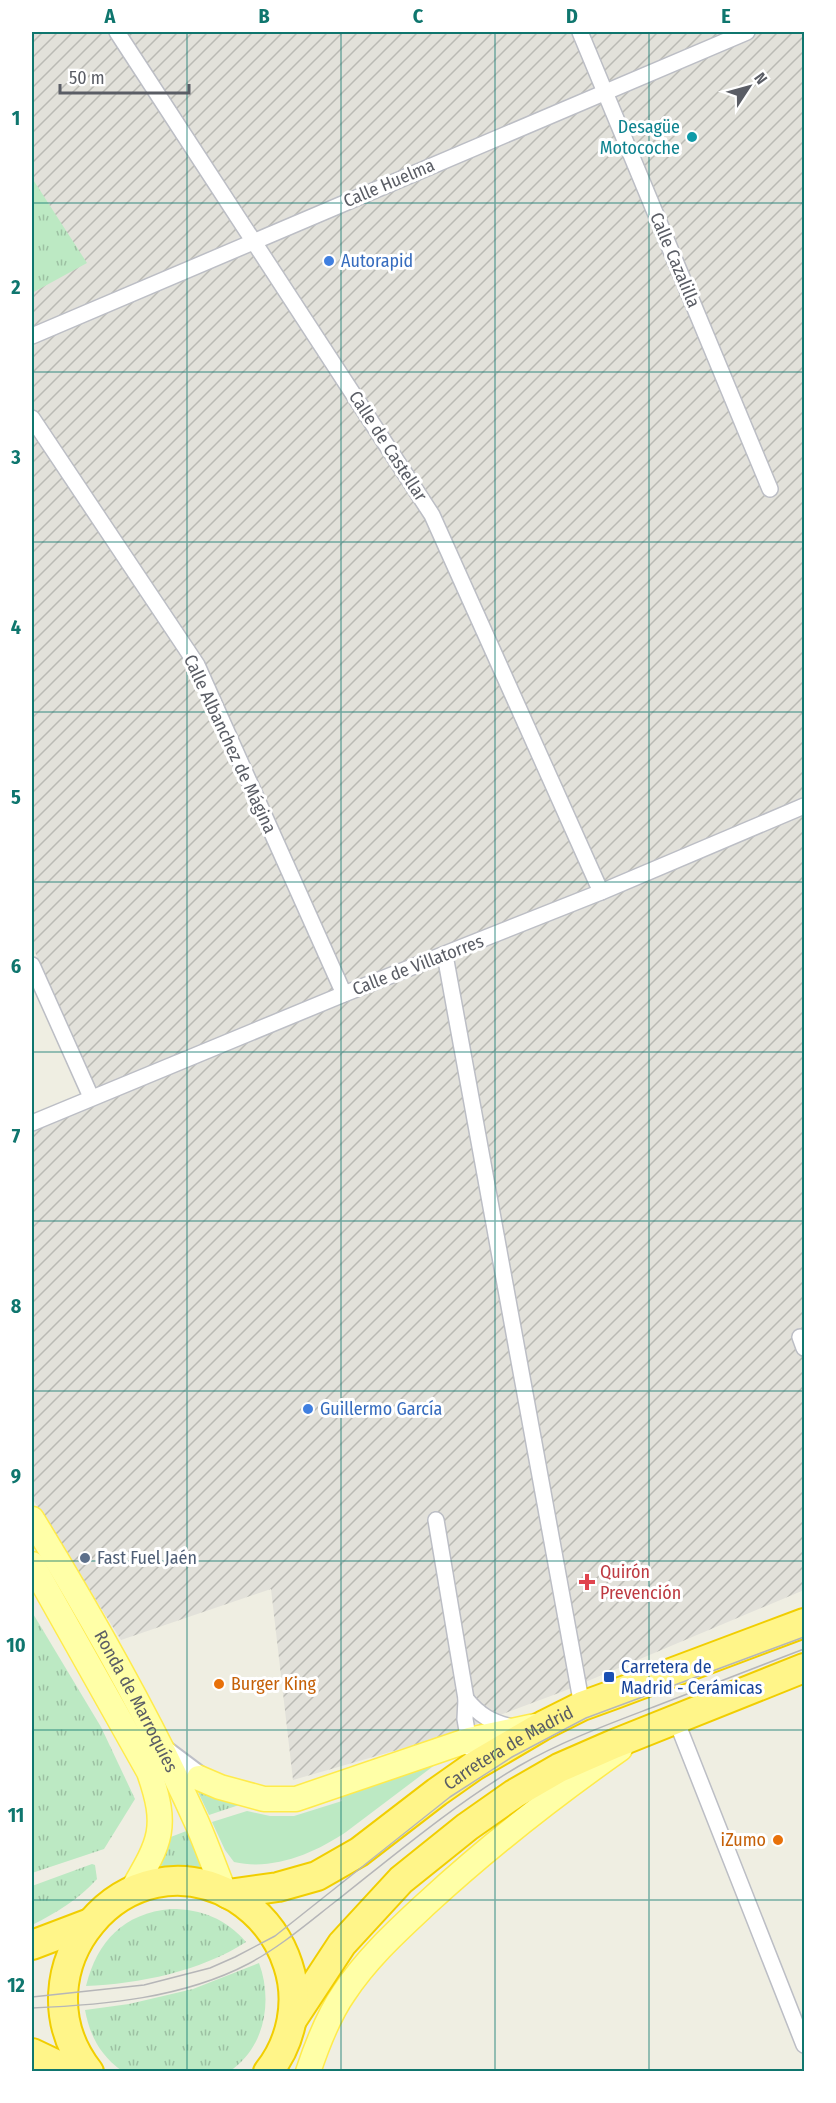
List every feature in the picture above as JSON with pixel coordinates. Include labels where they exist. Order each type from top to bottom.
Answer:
[{"type":"highway","name":"Carretera de Madrid","points":[[226,1892],[278,1887],[317,1876],[360,1852],[436,1792],[471,1753],[582,1706],[804,1623]]},
{"type":"highway","points":[[292,2020],[342,1944],[401,1880],[467,1827],[514,1794],[559,1768],[614,1744],[804,1668]]},
{"type":"highway","points":[[89,2072],[78,2056],[65,2021],[62,1995],[65,1974],[72,1952],[90,1923],[113,1902],[144,1887],[172,1883],[201,1885],[226,1892],[257,1914],[280,1945],[292,1981],[292,2020],[285,2042],[269,2070]]},
{"type":"highway","points":[[32,1945],[90,1923]]},
{"type":"highway","points":[[32,2053],[72,2072]]},
{"type":"main road","name":"Ronda de Marroquíes","points":[[32,1520],[163,1751],[226,1892]]},
{"type":"main road","name":"Ronda de Marroquíes","points":[[32,1564],[149,1772],[159,1800],[161,1816],[154,1854],[131,1892]]},
{"type":"main road","points":[[308,2072],[324,2030],[342,1994],[366,1963],[456,1876],[517,1825],[644,1733]]},
{"type":"main road","points":[[163,1751],[199,1778],[220,1787],[264,1798],[296,1799],[471,1753]]},
{"type":"street","name":"Calle de Castellar","points":[[117,32],[432,515],[601,892]]},
{"type":"street","name":"Calle Cazalilla","points":[[580,32],[770,489]]},
{"type":"street","name":"Calle Huelma","points":[[32,336],[253,240],[747,32]]},
{"type":"street","name":"Calle Albanchez de Mágina","points":[[32,418],[197,665],[344,994]]},
{"type":"street","name":"Calle de Villatorres","points":[[32,1123],[344,994],[601,892],[804,806]]},
{"type":"street","points":[[445,955],[582,1706]]},
{"type":"street","points":[[32,965],[91,1097]]},
{"type":"street","points":[[436,1520],[466,1699],[465,1719],[471,1753]]},
{"type":"street","points":[[466,1699],[477,1713],[500,1725],[532,1727]]},
{"type":"street","points":[[676,1720],[804,2045]]},
{"type":"shaded area","points":[[32,32],[804,32],[804,1590],[564,1691],[439,1738],[293,1780],[271,1589],[121,1640],[32,1498],[32,1128],[90,1097],[32,944]]},
{"type":"green space","points":[[32,178],[87,263],[32,293]]},
{"type":"green space","points":[[32,1612],[101,1727],[135,1799],[104,1849],[32,1873]]},
{"type":"green space","points":[[452,1752],[334,1840],[293,1858],[264,1864],[234,1862],[225,1850],[212,1822],[247,1811],[270,1816],[294,1816],[342,1801],[340,1795]]},
{"type":"green space","points":[[201,1790],[242,1804],[209,1815],[198,1792]]},
{"type":"green space","points":[[189,1830],[207,1871],[154,1871],[168,1838]]},
{"type":"green space","points":[[92,1864],[95,1865],[97,1879],[67,1905],[32,1925],[32,1886]]},
{"type":"green space","points":[[171,1909],[193,1911],[213,1917],[230,1927],[246,1942],[209,1961],[169,1974],[148,1979],[86,1986],[97,1956],[115,1932],[139,1916]]},
{"type":"green space","points":[[259,1963],[265,1992],[263,2022],[251,2050],[230,2071],[122,2071],[102,2052],[93,2037],[85,2010],[129,2004],[193,1989]]},
{"type":"tram line","points":[[32,1997],[144,1985],[210,1968],[235,1957],[275,1936],[450,1797],[512,1757],[586,1718],[804,1637]]},
{"type":"tram line","points":[[32,2008],[87,2005],[143,1998],[223,1976],[248,1964],[296,1933],[450,1812],[519,1766],[586,1733],[804,1649]]},
{"type":"place","name":"Desagüe Motocoche","points":[[692,137]]},
{"type":"place","name":"Autorapid","points":[[329,261]]},
{"type":"place","name":"Guillermo García","points":[[308,1409]]},
{"type":"place","name":"Fast Fuel Jaén","points":[[85,1558]]},
{"type":"place","name":"Quirón Prevención","points":[[587,1582]]},
{"type":"place","name":"Carretera de Madrid - Cerámicas","points":[[609,1677]]},
{"type":"place","name":"Burger King","points":[[219,1684]]},
{"type":"place","name":"iZumo","points":[[778,1840]]}]
